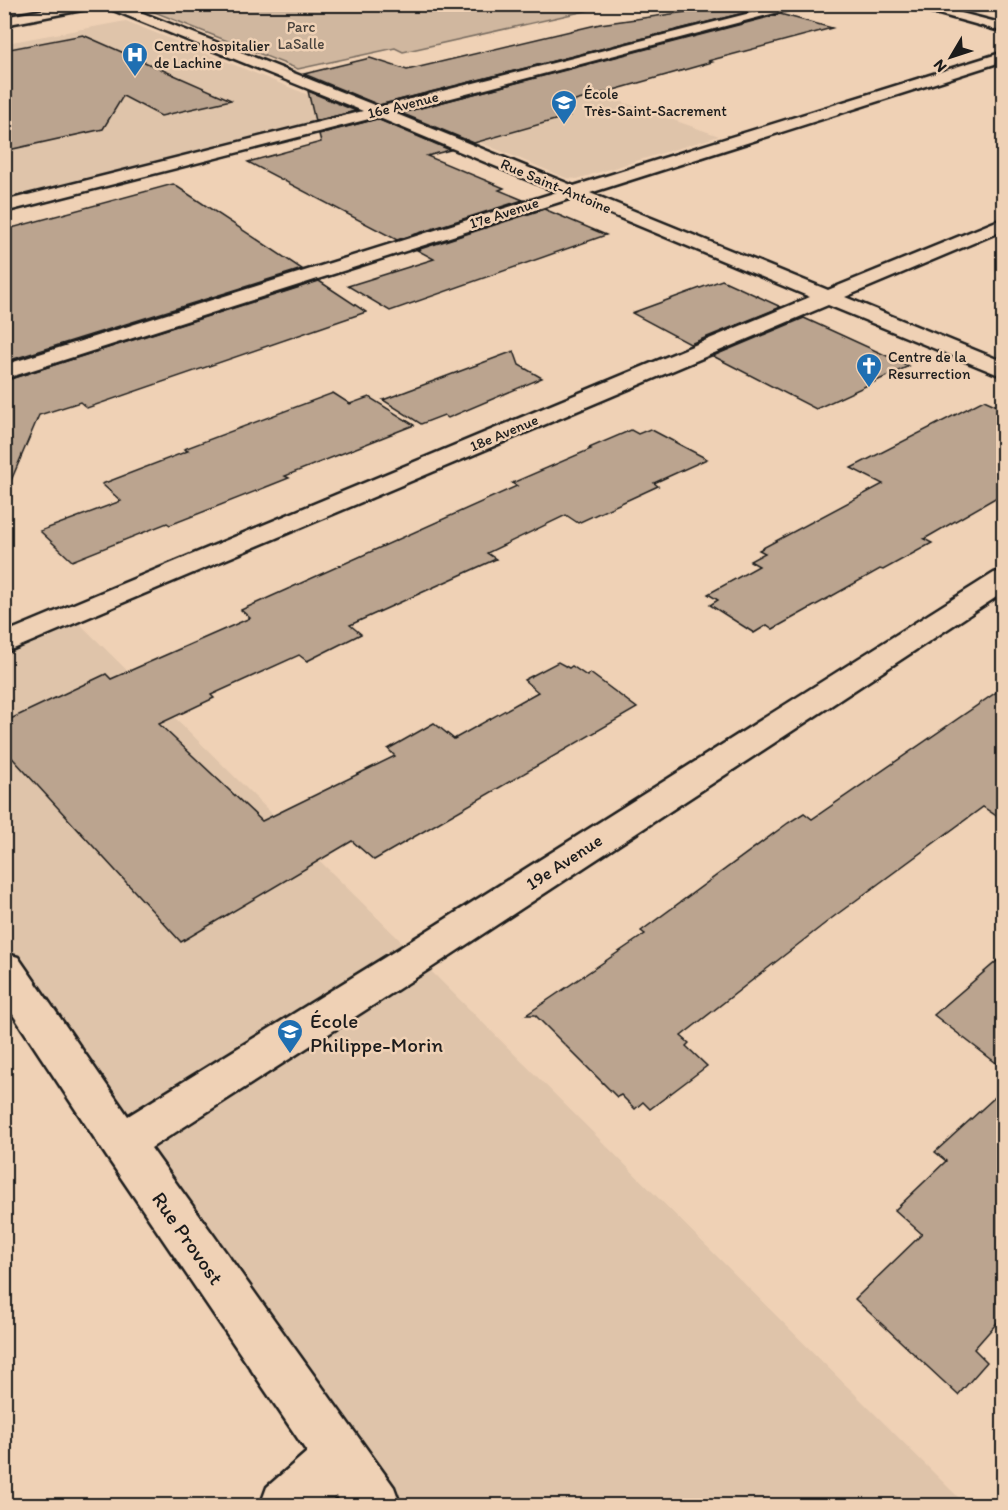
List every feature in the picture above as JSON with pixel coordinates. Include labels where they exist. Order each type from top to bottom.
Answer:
[{"type":"street","points":[[4,21],[98,4]]},
{"type":"street","name":"Rue Saint-Antoine","points":[[108,4],[378,111],[1004,370]]},
{"type":"street","name":"16e Avenue","points":[[4,207],[802,4]]},
{"type":"street","points":[[909,4],[1004,28]]},
{"type":"street","name":"17e Avenue","points":[[4,372],[1004,56]]},
{"type":"street","name":"18e Avenue","points":[[4,644],[1004,223]]},
{"type":"street","name":"19e Avenue","points":[[122,1143],[417,957],[1004,579]]},
{"type":"street","name":"Rue Provost","points":[[4,968],[122,1143],[375,1506]]},
{"type":"street","points":[[286,1506],[341,1457]]},
{"type":"shaded area","name":"Centre hospitalier de Lachine","points":[[126,21],[353,113],[5,199],[4,38],[12,42]]},
{"type":"shaded area","name":"École Très-Saint-Sacrement","points":[[551,77],[719,136],[577,179],[566,178],[414,115]]},
{"type":"shaded area","name":"École Philippe-Morin","points":[[71,615],[966,1505],[375,1505],[5,968],[4,644]]},
{"type":"green space","name":"Parc LaSalle","points":[[137,5],[612,5],[403,52],[395,48],[298,69]]},
{"type":"building","points":[[743,4],[759,9],[379,105],[304,74],[370,58],[407,70],[600,24]]},
{"type":"building","points":[[780,14],[832,28],[708,61],[712,62],[554,107],[569,116],[474,143],[401,113]]},
{"type":"building","points":[[83,35],[231,100],[161,116],[123,96],[103,129],[4,151],[4,50]]},
{"type":"building","points":[[308,91],[356,111],[315,121]]},
{"type":"building","points":[[377,119],[450,150],[427,156],[504,188],[499,190],[523,200],[397,240],[248,162],[321,142],[319,134]]},
{"type":"building","points":[[173,184],[302,269],[4,362],[4,230]]},
{"type":"building","points":[[544,209],[606,235],[390,311],[348,286],[434,259],[417,250]]},
{"type":"building","points":[[722,280],[781,307],[690,344],[632,313]]},
{"type":"building","points":[[319,281],[366,312],[87,408],[80,402],[39,415],[4,497],[4,381]]},
{"type":"building","points":[[804,318],[909,366],[816,409],[713,356]]},
{"type":"building","points":[[514,351],[519,365],[542,378],[448,418],[444,415],[421,424],[383,400]]},
{"type":"building","points":[[333,393],[350,404],[369,397],[414,425],[285,476],[289,478],[72,561],[40,531],[121,501],[102,484],[188,451],[184,449]]},
{"type":"building","points":[[984,400],[1004,409],[1004,493],[924,539],[932,543],[883,570],[880,569],[773,629],[767,625],[754,633],[710,605],[718,600],[708,594],[759,566],[750,561],[765,553],[759,550],[883,484],[851,468]]},
{"type":"building","points":[[650,429],[707,459],[654,483],[658,486],[578,523],[566,515],[487,553],[496,559],[350,625],[361,634],[307,661],[299,655],[211,695],[214,698],[159,724],[262,821],[395,756],[388,749],[434,723],[454,739],[538,692],[524,680],[558,662],[569,668],[572,666],[587,676],[590,673],[637,708],[374,860],[352,841],[181,942],[4,749],[4,722],[106,674],[111,679],[250,618],[241,610],[517,486],[512,483],[591,449],[589,448],[631,430],[638,434]]},
{"type":"building","points":[[1004,687],[1004,821],[983,807],[832,918],[681,1036],[689,1043],[686,1046],[707,1066],[650,1109],[643,1102],[635,1109],[621,1095],[617,1097],[535,1015],[526,1015],[645,934],[641,931],[788,823],[804,813],[812,819]]},
{"type":"building","points":[[1004,955],[1004,1069],[934,1015]]},
{"type":"building","points":[[1004,1089],[1004,1315],[974,1349],[987,1362],[958,1395],[855,1299],[922,1234],[895,1210],[946,1161],[935,1152]]},
{"type":"place","name":"Centre hospitalier de Lachine","points":[[135,78]]},
{"type":"place","name":"École Très-Saint-Sacrement","points":[[564,126]]},
{"type":"place","name":"Centre de la Resurrection","points":[[869,389]]},
{"type":"place","name":"École Philippe-Morin","points":[[290,1055]]}]
